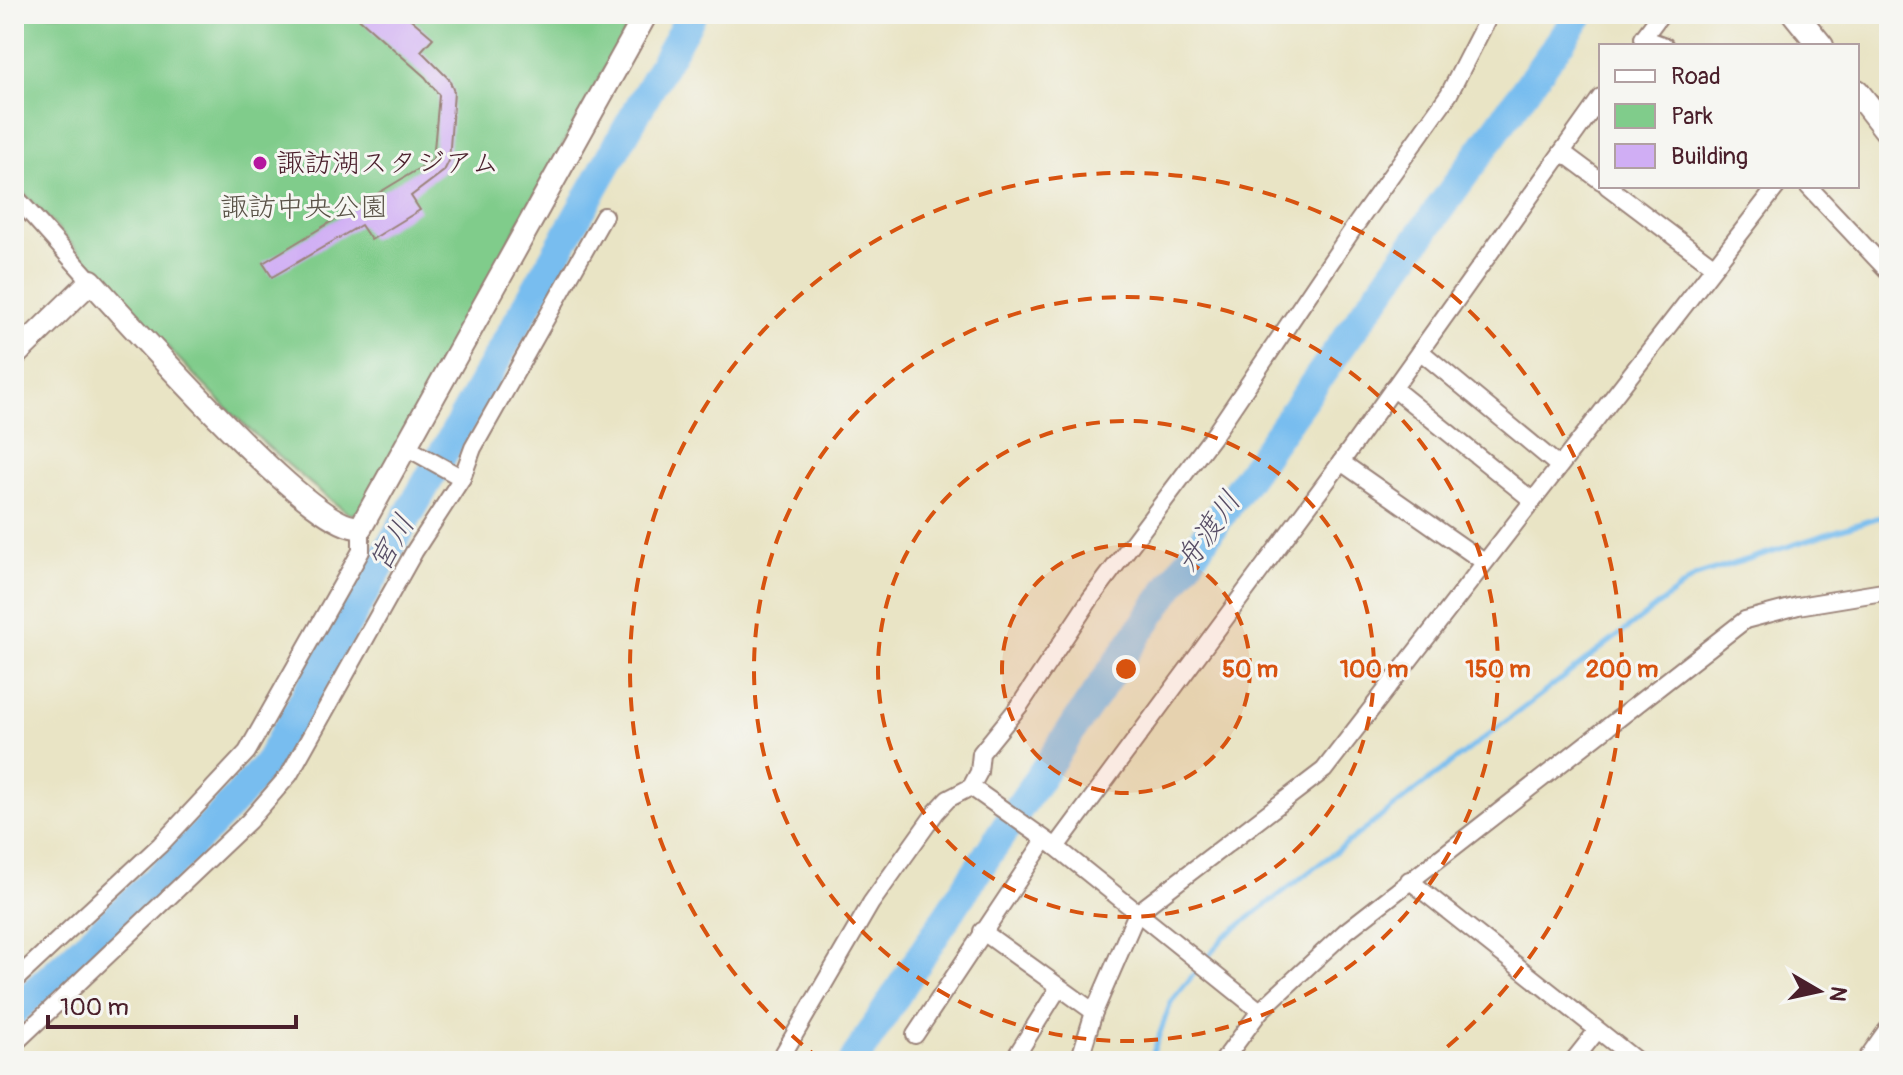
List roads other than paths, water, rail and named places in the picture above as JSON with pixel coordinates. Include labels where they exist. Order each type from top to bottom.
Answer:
[{"type":"main road","points":[[1795,14],[1819,44]]},
{"type":"main road","points":[[1861,105],[1889,133]]},
{"type":"main road","points":[[1870,1061],[1889,1034]]},
{"type":"street","points":[[14,981],[160,845],[247,752],[361,551],[361,527],[412,449],[646,14]]},
{"type":"street","points":[[975,790],[981,753],[1020,705],[1091,598],[1140,538],[1216,432],[1449,94],[1490,14]]},
{"type":"street","points":[[1641,42],[1661,14]]},
{"type":"street","points":[[915,1035],[1046,840],[1341,462],[1599,100]]},
{"type":"street","points":[[1562,152],[1599,180]]},
{"type":"street","points":[[1610,188],[1713,266]]},
{"type":"street","points":[[1079,1061],[1094,1012],[1137,913],[1324,770],[1775,188]]},
{"type":"street","points":[[1810,188],[1889,272]]},
{"type":"street","points":[[14,195],[82,266],[91,281],[283,481],[344,526],[361,527]]},
{"type":"street","points":[[14,1044],[238,832],[289,775],[604,216]]},
{"type":"street","points":[[14,356],[91,281]]},
{"type":"street","points":[[1420,351],[1559,466]]},
{"type":"street","points":[[1393,388],[1532,500]]},
{"type":"street","points":[[412,449],[459,476]]},
{"type":"street","points":[[1341,462],[1484,562]]},
{"type":"street","points":[[1223,1061],[1260,1011],[1409,880],[1745,620],[1798,606],[1889,591]]},
{"type":"street","points":[[975,790],[1046,840],[1260,1011]]},
{"type":"street","points":[[779,1061],[871,903],[936,812],[948,799],[975,790]]},
{"type":"street","points":[[1409,880],[1596,1032],[1637,1061]]},
{"type":"street","points":[[982,931],[1094,1012]]},
{"type":"street","points":[[1016,1056],[1059,987]]},
{"type":"street","points":[[1573,1061],[1596,1032]]},
{"type":"waterway","name":"宮川","points":[[14,1011],[178,859],[269,761],[692,14]]},
{"type":"waterway","name":"舟渡川","points":[[854,1061],[1118,662],[1580,14]]},
{"type":"waterway","points":[[1150,1061],[1171,1002],[1224,937],[1696,576],[1889,514]]},
{"type":"place","name":"諏訪湖スタジアム","points":[[260,163]]},
{"type":"park label","name":"諏訪中央公園","points":[[304,207]]}]
